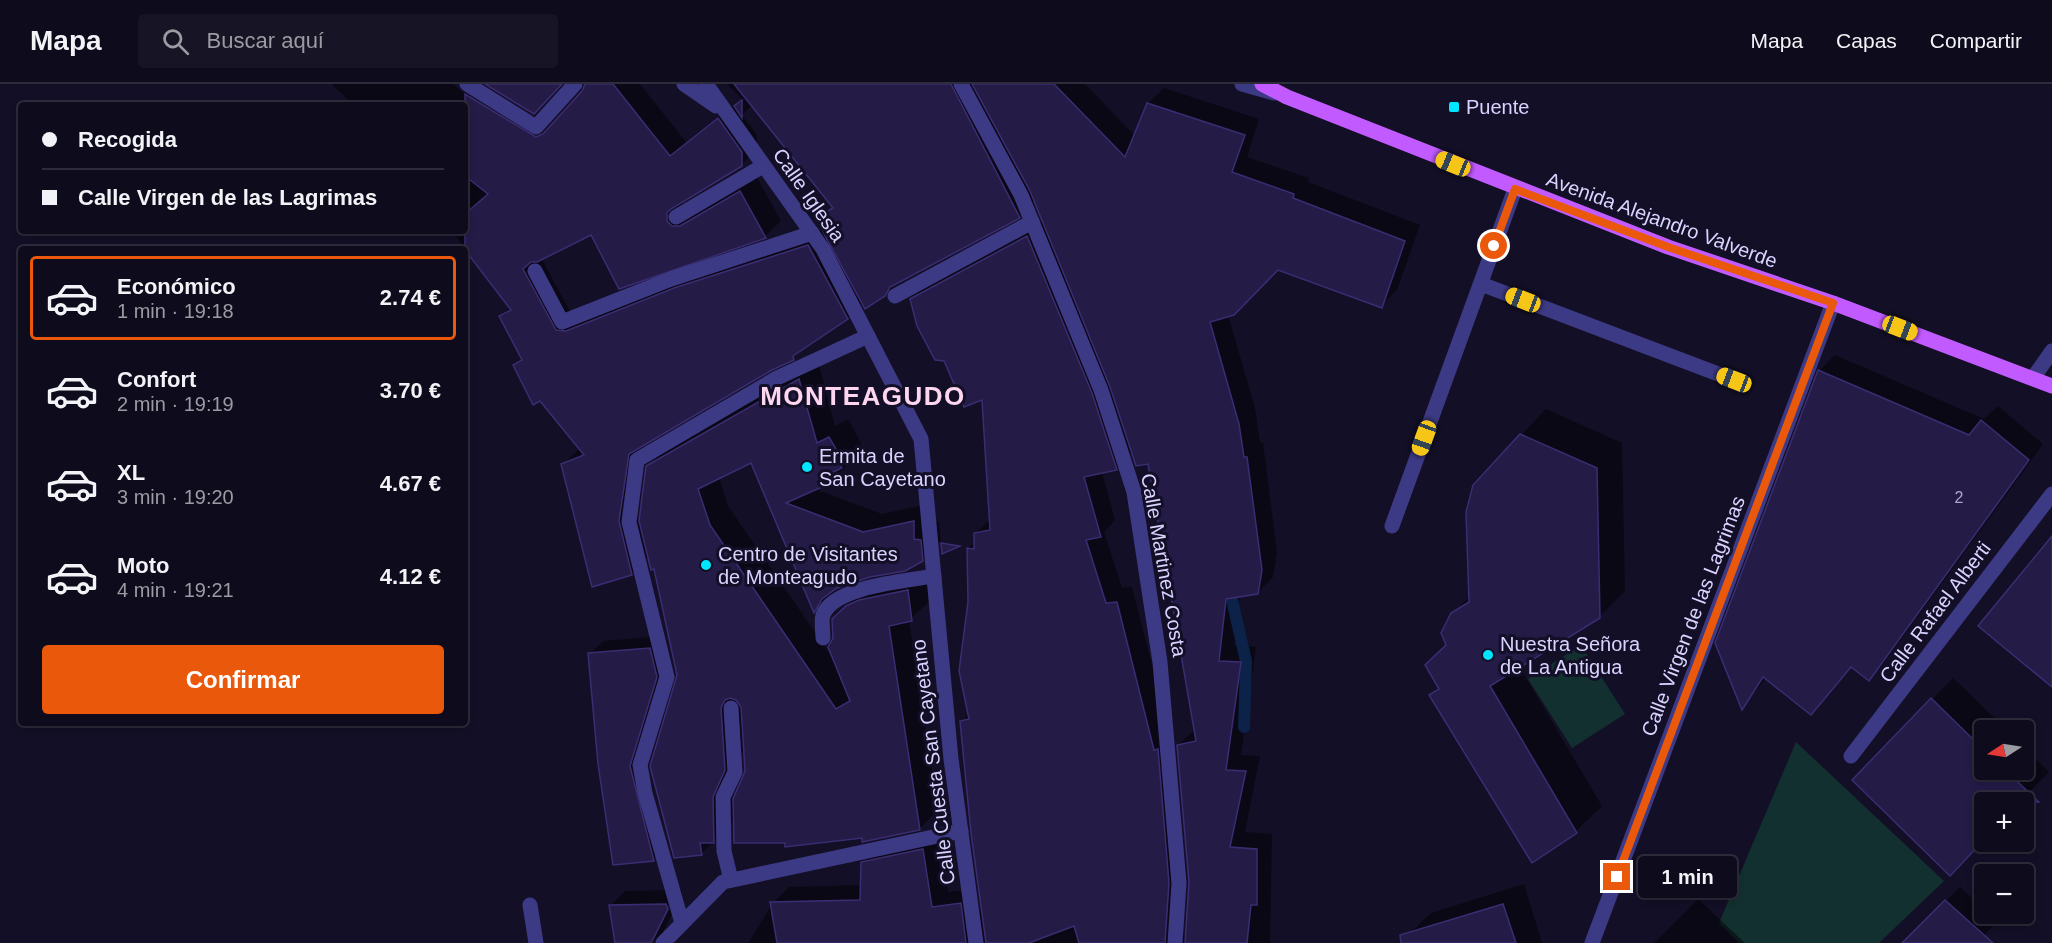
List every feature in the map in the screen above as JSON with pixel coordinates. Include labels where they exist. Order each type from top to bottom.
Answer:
[{"type":"main road","name":"Avenida Alejandro Valverde","points":[[1262,84],[1287,97],[1515,189],[1668,247],[1833,303],[2052,386]]},
{"type":"street","points":[[467,84],[536,127],[575,84]]},
{"type":"street","points":[[684,84],[726,113]]},
{"type":"street","name":"Calle Iglesia","points":[[706,84],[812,233],[921,438],[934,576]]},
{"type":"street","name":"Calle Martinez Costa","points":[[961,84],[1021,195],[1101,390],[1134,492],[1160,662],[1179,883],[1175,943]]},
{"type":"street","points":[[1242,84],[1287,97]]},
{"type":"street","points":[[676,217],[763,166]]},
{"type":"street","points":[[1392,526],[1515,189]]},
{"type":"street","points":[[895,296],[1032,222]]},
{"type":"street","points":[[535,272],[562,322],[671,279],[812,233]]},
{"type":"street","points":[[1480,284],[1734,380]]},
{"type":"street","name":"Calle Virgen de las Lagrimas","points":[[1592,943],[1833,303]]},
{"type":"street","points":[[682,923],[645,793],[640,765],[667,677],[629,522],[637,460],[777,378],[868,336]]},
{"type":"street","points":[[2033,378],[2052,351]]},
{"type":"street","name":"Calle Rafael Alberti","points":[[1851,756],[2052,494]]},
{"type":"street","points":[[823,638],[822,615],[833,601],[848,593],[934,576]]},
{"type":"street","name":"Calle Cuesta San Cayetano","points":[[934,576],[961,831],[976,943]]},
{"type":"street","points":[[730,708],[735,772],[723,797],[724,851],[731,880]]},
{"type":"street","points":[[663,943],[723,882],[961,831]]},
{"type":"street","points":[[530,904],[536,943]]},
{"type":"green space","points":[[1581,645],[1625,714],[1572,748],[1528,679]]},
{"type":"green space","points":[[1796,742],[1944,881],[1879,943],[1739,943],[1719,923]]},
{"type":"building","points":[[485,84],[562,84],[534,114]]},
{"type":"building","points":[[585,84],[613,84],[670,156],[718,118],[742,152],[742,166],[671,209],[667,213],[667,221],[672,226],[680,226],[740,191],[766,238],[619,289],[591,235],[537,262],[531,262],[523,269],[556,330],[566,331],[674,288],[808,245],[848,319],[793,356],[794,360],[772,370],[629,454],[619,521],[632,575],[592,587],[561,464],[584,455],[540,401],[533,405],[513,365],[522,360],[499,316],[511,310],[468,254],[468,246],[465,246],[465,234],[468,234],[468,211],[488,194],[468,178],[468,102],[465,102],[465,94],[536,137],[543,134],[582,91]]},
{"type":"building","points":[[734,84],[951,84],[1020,218],[890,287],[885,296],[865,309],[823,232],[835,228],[826,212],[833,208]]},
{"type":"building","points":[[972,84],[1054,84],[1125,157],[1147,103],[1245,135],[1232,172],[1294,194],[1293,198],[1405,241],[1382,308],[1278,270],[1234,315],[1210,322],[1239,424],[1244,457],[1247,457],[1262,570],[1258,594],[1226,599],[1219,661],[1241,662],[1226,770],[1246,771],[1230,847],[1257,849],[1257,905],[1251,905],[1247,943],[1185,943],[1189,882],[1177,745],[1196,741],[1148,464],[1136,466],[1110,387],[1030,191]]},
{"type":"building","points":[[742,100],[742,118],[734,106]]},
{"type":"building","points":[[1027,236],[1092,393],[1117,470],[1084,477],[1101,537],[1086,540],[1106,603],[1117,602],[1154,750],[1158,749],[1169,883],[1165,943],[1079,943],[1074,926],[1029,943],[986,943],[971,833],[960,721],[969,719],[959,671],[968,602],[967,548],[974,549],[974,533],[990,530],[982,400],[964,407],[944,361],[935,360],[917,326],[910,299]]},
{"type":"building","points":[[1818,370],[1969,435],[1981,420],[2029,460],[1869,681],[1851,667],[1811,715],[1763,677],[1742,710],[1715,643]]},
{"type":"building","points":[[799,379],[817,443],[829,437],[844,463],[840,465],[842,468],[827,475],[831,483],[786,503],[863,532],[914,521],[914,539],[921,540],[923,561],[905,571],[870,577],[837,588],[822,599],[814,613],[751,463],[698,489],[710,525],[836,709],[850,701],[828,647],[833,638],[832,619],[846,606],[859,600],[908,590],[912,621],[889,626],[920,830],[862,842],[862,838],[785,847],[785,843],[734,843],[733,799],[745,771],[741,707],[736,700],[730,698],[725,700],[721,708],[725,770],[713,797],[714,843],[700,843],[702,855],[674,858],[650,766],[677,675],[654,569],[651,570],[639,521],[646,466]]},
{"type":"building","name":"Nuestra Señora de La Antigua","points":[[1520,434],[1597,468],[1600,618],[1490,686],[1577,833],[1532,863],[1429,695],[1439,689],[1425,665],[1446,645],[1441,633],[1451,613],[1469,602],[1466,512],[1473,485]]},
{"type":"building","points":[[2052,536],[2052,687],[1978,626]]},
{"type":"building","points":[[941,543],[960,546],[942,554]]},
{"type":"building","points":[[650,648],[657,677],[630,766],[654,861],[613,865],[598,764],[588,653]]},
{"type":"building","points":[[1931,698],[1974,740],[1974,780],[2016,780],[2028,792],[1974,792],[1974,851],[1950,876],[1852,780]]},
{"type":"building","points":[[923,849],[932,907],[961,903],[966,943],[777,943],[770,902],[860,900],[861,862]]},
{"type":"building","points":[[1945,900],[1993,943],[1902,943]]},
{"type":"building","points":[[666,904],[668,909],[651,943],[615,943],[609,905]]},
{"type":"building","points":[[1503,904],[1516,943],[1401,943],[1400,935]]},
{"type":"waterway","points":[[1232,600],[1246,661],[1244,727]]},
{"type":"place","name":"Puente","points":[[1454,107]]},
{"type":"place","name":"Ermita de San Cayetano","points":[[807,467]]},
{"type":"place","name":"Centro de Visitantes de Monteagudo","points":[[706,565]]},
{"type":"place","name":"Nuestra Señora de La Antigua","points":[[1488,655]]},
{"type":"district","name":"MONTEAGUDO","points":[[863,396]]},
{"type":"route","points":[[1494,246],[1515,189],[1668,247],[1833,303],[1617,877]]}]
